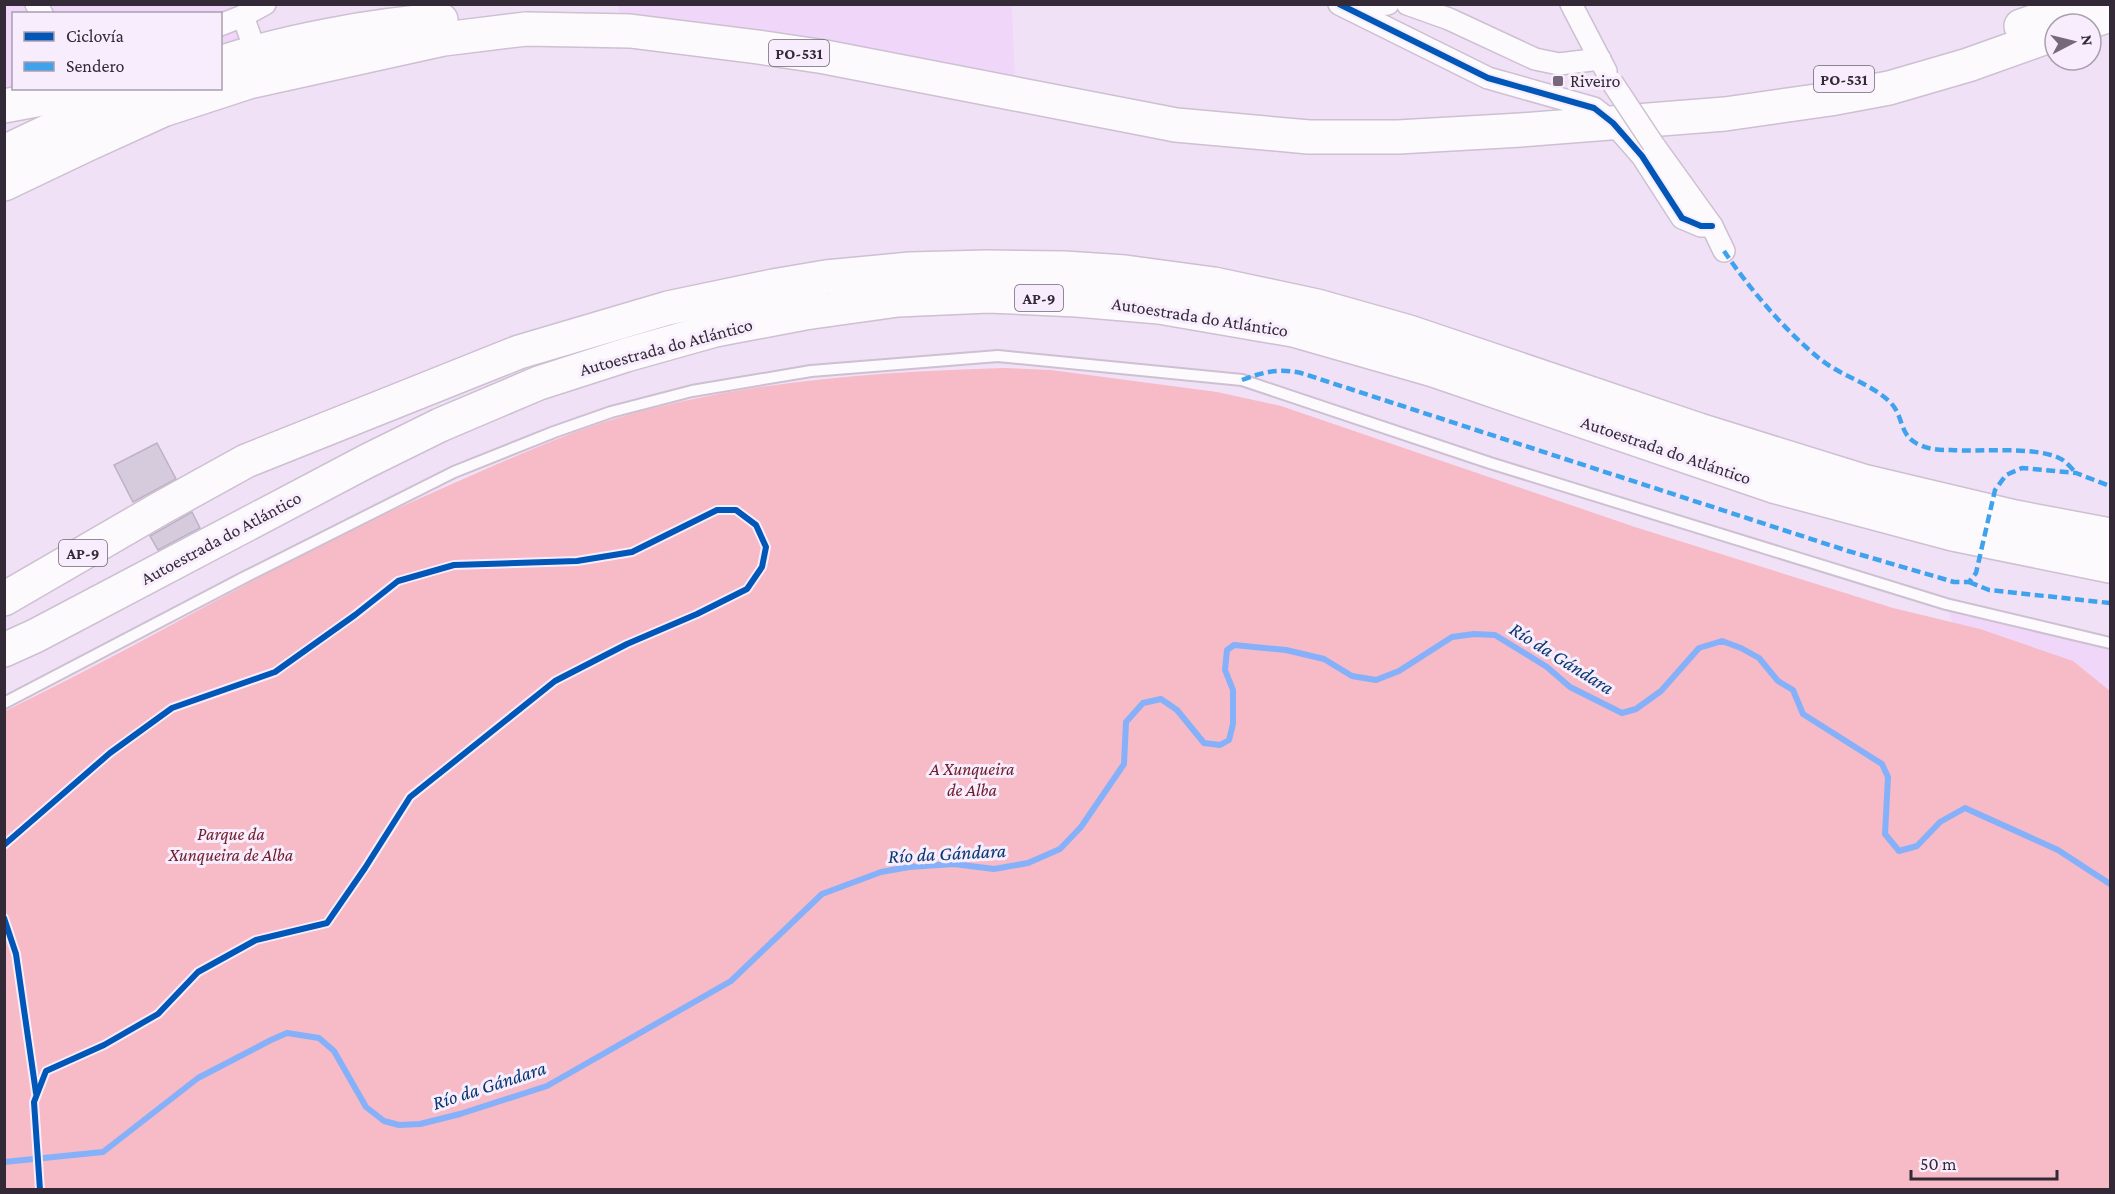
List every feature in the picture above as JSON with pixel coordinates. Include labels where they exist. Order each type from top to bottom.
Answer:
[{"type":"main road","name":"PO-531","points":[[4,184],[163,111],[249,82],[444,39],[526,29],[630,31],[759,46],[1187,126],[1309,137],[1398,137],[1521,130],[1833,82],[1921,61],[2084,4]]},
{"type":"main road","name":"PO-531","points":[[234,63],[352,32],[435,20],[511,14],[620,15],[743,29],[892,54],[1201,112],[1268,120],[1425,121],[1725,114],[1830,99],[1900,84],[2043,38]]},
{"type":"main road","points":[[234,63],[283,59],[331,64]]},
{"type":"main road","points":[[4,153],[91,100],[138,90]]},
{"type":"main road","points":[[4,106],[57,96],[91,100],[122,109],[176,90]]},
{"type":"main road","points":[[4,163],[88,123],[91,100]]},
{"type":"main road","name":"Autoestrada do Atlántico","points":[[4,599],[246,461],[519,352],[668,308],[826,277],[910,269],[1064,268],[1125,272],[1214,284],[1317,306],[1409,332],[1699,430],[1863,481],[2015,517],[2110,535]]},
{"type":"main road","name":"Autoestrada do Atlántico","points":[[4,650],[35,636],[367,461],[440,425],[539,383],[715,330],[806,313],[898,300],[988,296],[1159,307],[1293,330],[1433,370],[1773,486],[1953,534],[2110,566]]},
{"type":"street","points":[[222,24],[265,4]]},
{"type":"street","points":[[1342,6],[1388,4]]},
{"type":"street","points":[[1407,4],[1449,19],[1535,59],[1559,64],[1600,60]]},
{"type":"street","points":[[1571,4],[1612,82],[1712,226],[1724,250]]},
{"type":"street","points":[[1342,6],[1488,78],[1604,116],[1642,156],[1682,218],[1701,226],[1712,226]]},
{"type":"street","points":[[234,63],[243,16]]},
{"type":"street","points":[[4,106],[29,90]]},
{"type":"lane","points":[[4,704],[245,577],[454,472],[611,412],[692,392],[811,371],[999,357],[1242,380],[1490,463],[1946,604],[2110,643]]},
{"type":"shaded area","points":[[5,5],[265,5],[243,17],[256,53],[222,52],[222,12],[12,12],[13,90],[5,105]]},
{"type":"shaded area","points":[[618,5],[1012,5],[1015,79],[620,15]]},
{"type":"shaded area","points":[[1946,604],[2110,643],[2110,741],[1964,658]]},
{"type":"green space","name":"A Xunqueira de Alba","points":[[1005,368],[1051,370],[1217,392],[1281,406],[1635,527],[1893,608],[1980,629],[2073,661],[2110,691],[2110,1189],[5,1189],[5,711],[351,530],[513,457],[601,423],[700,398],[801,382],[852,376]]},
{"type":"building","points":[[157,443],[176,479],[133,502],[114,465]]},
{"type":"building","points":[[192,512],[200,528],[158,550],[150,536]]},
{"type":"waterway","name":"Río da Gándara","points":[[4,1162],[103,1152],[198,1078],[287,1033],[319,1038],[334,1051],[366,1107],[384,1121],[399,1125],[420,1124],[460,1114],[547,1086],[731,981],[822,894],[881,872],[909,867],[954,864],[994,869],[1028,863],[1060,849],[1081,827],[1124,764],[1126,722],[1143,703],[1161,699],[1177,710],[1204,743],[1220,745],[1229,740],[1233,724],[1233,690],[1225,670],[1227,650],[1234,645],[1286,650],[1324,659],[1352,676],[1376,680],[1399,671],[1452,637],[1474,634],[1495,635],[1547,667],[1570,687],[1622,713],[1636,709],[1661,691],[1699,648],[1722,641],[1759,658],[1778,681],[1793,690],[1803,714],[1882,764],[1888,777],[1885,834],[1899,851],[1917,846],[1940,822],[1965,808],[2058,850],[2110,884]]},
{"type":"marked path","points":[[1724,251],[1768,308],[1807,348],[1828,365],[1874,390],[1890,402],[1908,437],[1913,441],[1924,447],[1936,449],[2022,451],[2048,454],[2062,459],[2076,473]]},
{"type":"marked path","points":[[1242,380],[1271,372],[1301,373],[1848,551],[1954,582],[1969,582],[1976,573],[1995,490],[2006,475],[2022,468],[2076,473],[2110,486]]},
{"type":"marked path","points":[[1969,582],[1989,590],[2110,603]]},
{"type":"cycle path","points":[[1339,4],[1488,78],[1594,108],[1613,123],[1642,156],[1682,218],[1701,226],[1712,226]]},
{"type":"cycle path","points":[[4,845],[110,753],[172,708],[275,672],[398,581],[454,565],[577,561],[632,552],[717,510],[736,510],[756,525],[766,547],[762,567],[747,589],[697,614],[627,644],[555,681],[410,797],[327,923],[256,940],[198,972],[158,1014],[104,1045],[46,1071],[34,1102],[40,1190]]},
{"type":"cycle path","points":[[4,918],[16,954],[36,1093]]},
{"type":"place","name":"Riveiro","points":[[1558,81]]},
{"type":"park label","name":"Parque da Xunqueira de Alba","points":[[231,844]]}]
